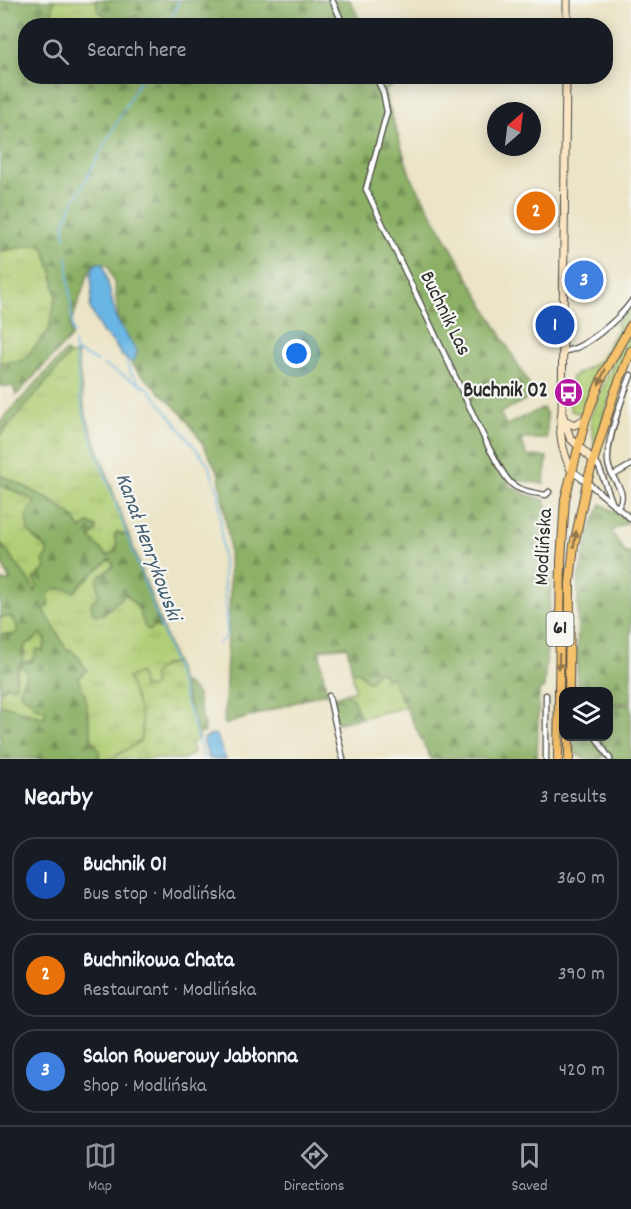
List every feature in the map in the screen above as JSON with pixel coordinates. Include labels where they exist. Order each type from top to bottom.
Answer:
[{"type":"main road","points":[[567,0],[567,18]]},
{"type":"main road","points":[[566,84],[560,423],[562,448],[571,470]]},
{"type":"main road","name":"61","points":[[571,470],[586,419],[604,374],[631,325]]},
{"type":"main road","name":"61","points":[[587,482],[614,394],[631,351]]},
{"type":"main road","points":[[562,411],[570,438],[594,461]]},
{"type":"main road","points":[[564,420],[574,425],[586,419]]},
{"type":"main road","name":"Modlińska","points":[[558,759],[561,561],[565,499],[571,470]]},
{"type":"main road","name":"Modlińska","points":[[569,687],[570,582],[587,482]]},
{"type":"main road","points":[[569,741],[569,759]]},
{"type":"street","points":[[332,0],[340,18]]},
{"type":"street","name":"Buchnik Las","points":[[379,84],[387,112],[366,189],[494,456],[513,485],[527,492],[548,494]]},
{"type":"street","points":[[562,351],[570,350],[602,331],[620,316],[631,302]]},
{"type":"street","points":[[615,506],[622,501],[623,495],[608,464],[608,448],[631,375]]},
{"type":"street","points":[[594,461],[599,467],[615,506]]},
{"type":"street","points":[[612,476],[631,465]]},
{"type":"street","points":[[571,470],[631,519]]},
{"type":"street","points":[[583,498],[591,490],[596,489]]},
{"type":"street","points":[[546,695],[546,759]]},
{"type":"street","points":[[329,696],[343,759]]},
{"type":"street","points":[[599,741],[610,759]]},
{"type":"green space","points":[[0,0],[54,0],[51,18],[18,18],[18,84],[390,84],[392,87],[384,91],[410,175],[535,395],[500,413],[506,425],[543,408],[547,415],[547,439],[521,439],[527,456],[547,457],[544,484],[511,479],[506,484],[525,494],[545,500],[555,536],[544,688],[539,691],[537,759],[431,759],[391,677],[385,679],[383,672],[377,671],[371,681],[367,681],[358,671],[352,672],[347,646],[319,650],[327,695],[324,693],[224,725],[230,587],[229,542],[219,474],[200,439],[183,415],[132,365],[119,328],[115,286],[108,265],[92,264],[70,326],[72,336],[16,395],[13,386],[0,386],[0,363],[24,360],[49,330],[56,296],[52,270],[42,244],[0,251]]},
{"type":"green space","points":[[54,0],[96,0],[98,11],[109,18],[51,18]]},
{"type":"green space","points":[[96,0],[350,0],[359,18],[138,18],[137,16],[109,18],[98,11]]},
{"type":"green space","points":[[42,244],[52,270],[56,296],[49,330],[24,360],[0,363],[0,251]]},
{"type":"green space","points":[[631,307],[631,315],[602,363],[582,414],[571,411],[569,401],[572,377],[598,362],[618,327],[616,324]]},
{"type":"green space","points":[[631,330],[631,344],[610,395],[595,448],[590,417],[614,361]]},
{"type":"green space","points":[[66,351],[69,355],[0,436],[0,422]]},
{"type":"green space","points":[[77,354],[85,413],[129,536],[125,534],[117,544],[115,551],[107,556],[90,538],[96,527],[88,523],[82,530],[71,515],[55,503],[0,475],[0,436],[69,355]]},
{"type":"green space","points":[[0,475],[63,509],[73,517],[81,530],[88,523],[96,527],[96,531],[90,538],[107,556],[116,551],[117,544],[114,536],[117,532],[129,536],[162,627],[159,629],[156,625],[149,631],[145,627],[138,608],[126,594],[102,614],[96,615],[92,611],[91,603],[100,594],[97,579],[114,565],[110,559],[75,592],[61,588],[48,594],[49,604],[44,610],[67,650],[70,649],[79,658],[87,670],[78,678],[85,695],[92,740],[99,750],[99,759],[0,759],[0,704],[44,718],[46,710],[33,706],[31,700],[22,695],[19,690],[26,675],[26,671],[21,667],[23,663],[32,661],[37,649],[43,651],[46,640],[41,633],[25,645],[24,657],[16,672],[16,685],[12,688],[7,685],[3,690],[0,689],[0,638],[3,634],[13,635],[17,632],[16,623],[9,616],[0,618],[0,581],[10,581],[3,564],[2,545],[35,592],[37,587],[33,579],[46,568],[43,561],[48,554],[47,549],[28,531],[26,517],[35,501],[0,484]]},
{"type":"green space","points":[[0,484],[35,501],[34,539],[47,549],[47,555],[35,593],[30,582],[2,545],[0,549]]},
{"type":"green space","points":[[601,504],[630,521],[611,531],[626,554],[631,552],[631,702],[613,704],[613,687],[577,687],[578,580],[589,533]]},
{"type":"green space","points":[[110,559],[114,565],[106,574],[100,575],[101,594],[95,598],[103,614],[126,594],[138,608],[145,627],[156,624],[159,629],[162,627],[175,662],[163,665],[153,675],[154,685],[150,688],[143,687],[139,672],[134,696],[142,719],[140,742],[110,759],[99,759],[96,745],[92,740],[85,695],[78,678],[87,670],[67,650],[44,610],[49,604],[48,594],[54,589],[68,589],[75,592]]},
{"type":"green space","points":[[9,616],[17,624],[17,632],[13,635],[3,634],[0,638],[0,618]]},
{"type":"green space","points":[[41,632],[46,640],[45,644],[38,657],[28,661],[27,675],[20,690],[23,695],[46,709],[44,718],[0,704],[0,689],[3,690],[7,685],[16,685],[25,645],[33,641]]},
{"type":"green space","points":[[175,662],[199,738],[191,744],[193,754],[184,759],[110,759],[140,742],[142,734],[137,702],[128,678],[139,672],[143,687],[150,688],[154,685],[155,672]]},
{"type":"green space","points":[[358,671],[363,676],[381,671],[391,677],[406,707],[361,718],[346,693],[355,690],[352,672]]},
{"type":"green space","points":[[182,683],[188,685],[197,694],[205,732],[198,734]]},
{"type":"green space","points":[[346,693],[352,698],[361,718],[337,723],[331,699]]},
{"type":"green space","points":[[631,704],[631,759],[612,759],[600,741],[613,741],[613,706]]},
{"type":"green space","points":[[574,741],[596,741],[605,754],[601,759],[588,759],[574,754]]},
{"type":"water","points":[[97,263],[103,263],[117,320],[137,352],[134,361],[131,362],[122,356],[113,342],[102,332],[90,308],[91,274]]},
{"type":"water","points":[[213,734],[216,735],[226,759],[209,759],[203,739]]},
{"type":"waterway","name":"Kanał Henrykowski","points":[[172,18],[179,0]]},
{"type":"waterway","name":"Kanał Henrykowski","points":[[65,239],[64,226],[69,211],[138,84]]},
{"type":"waterway","name":"Kanał Henrykowski","points":[[67,256],[73,334]]},
{"type":"waterway","name":"Kanał Henrykowski","points":[[74,343],[81,403],[90,434],[173,661],[204,759]]},
{"type":"waterway","points":[[75,351],[98,362]]},
{"type":"waterway","points":[[126,360],[130,372],[139,382]]},
{"type":"waterway","points":[[103,365],[148,388],[208,464],[219,493],[227,635],[218,644]]},
{"type":"place","name":"Buchnikowa Chata","points":[[536,211]]},
{"type":"place","name":"Salon Rowerowy Jabłonna","points":[[584,280]]},
{"type":"place","name":"Buchnik 01","points":[[555,325]]},
{"type":"place","name":"Buchnik 02","points":[[569,392]]}]
